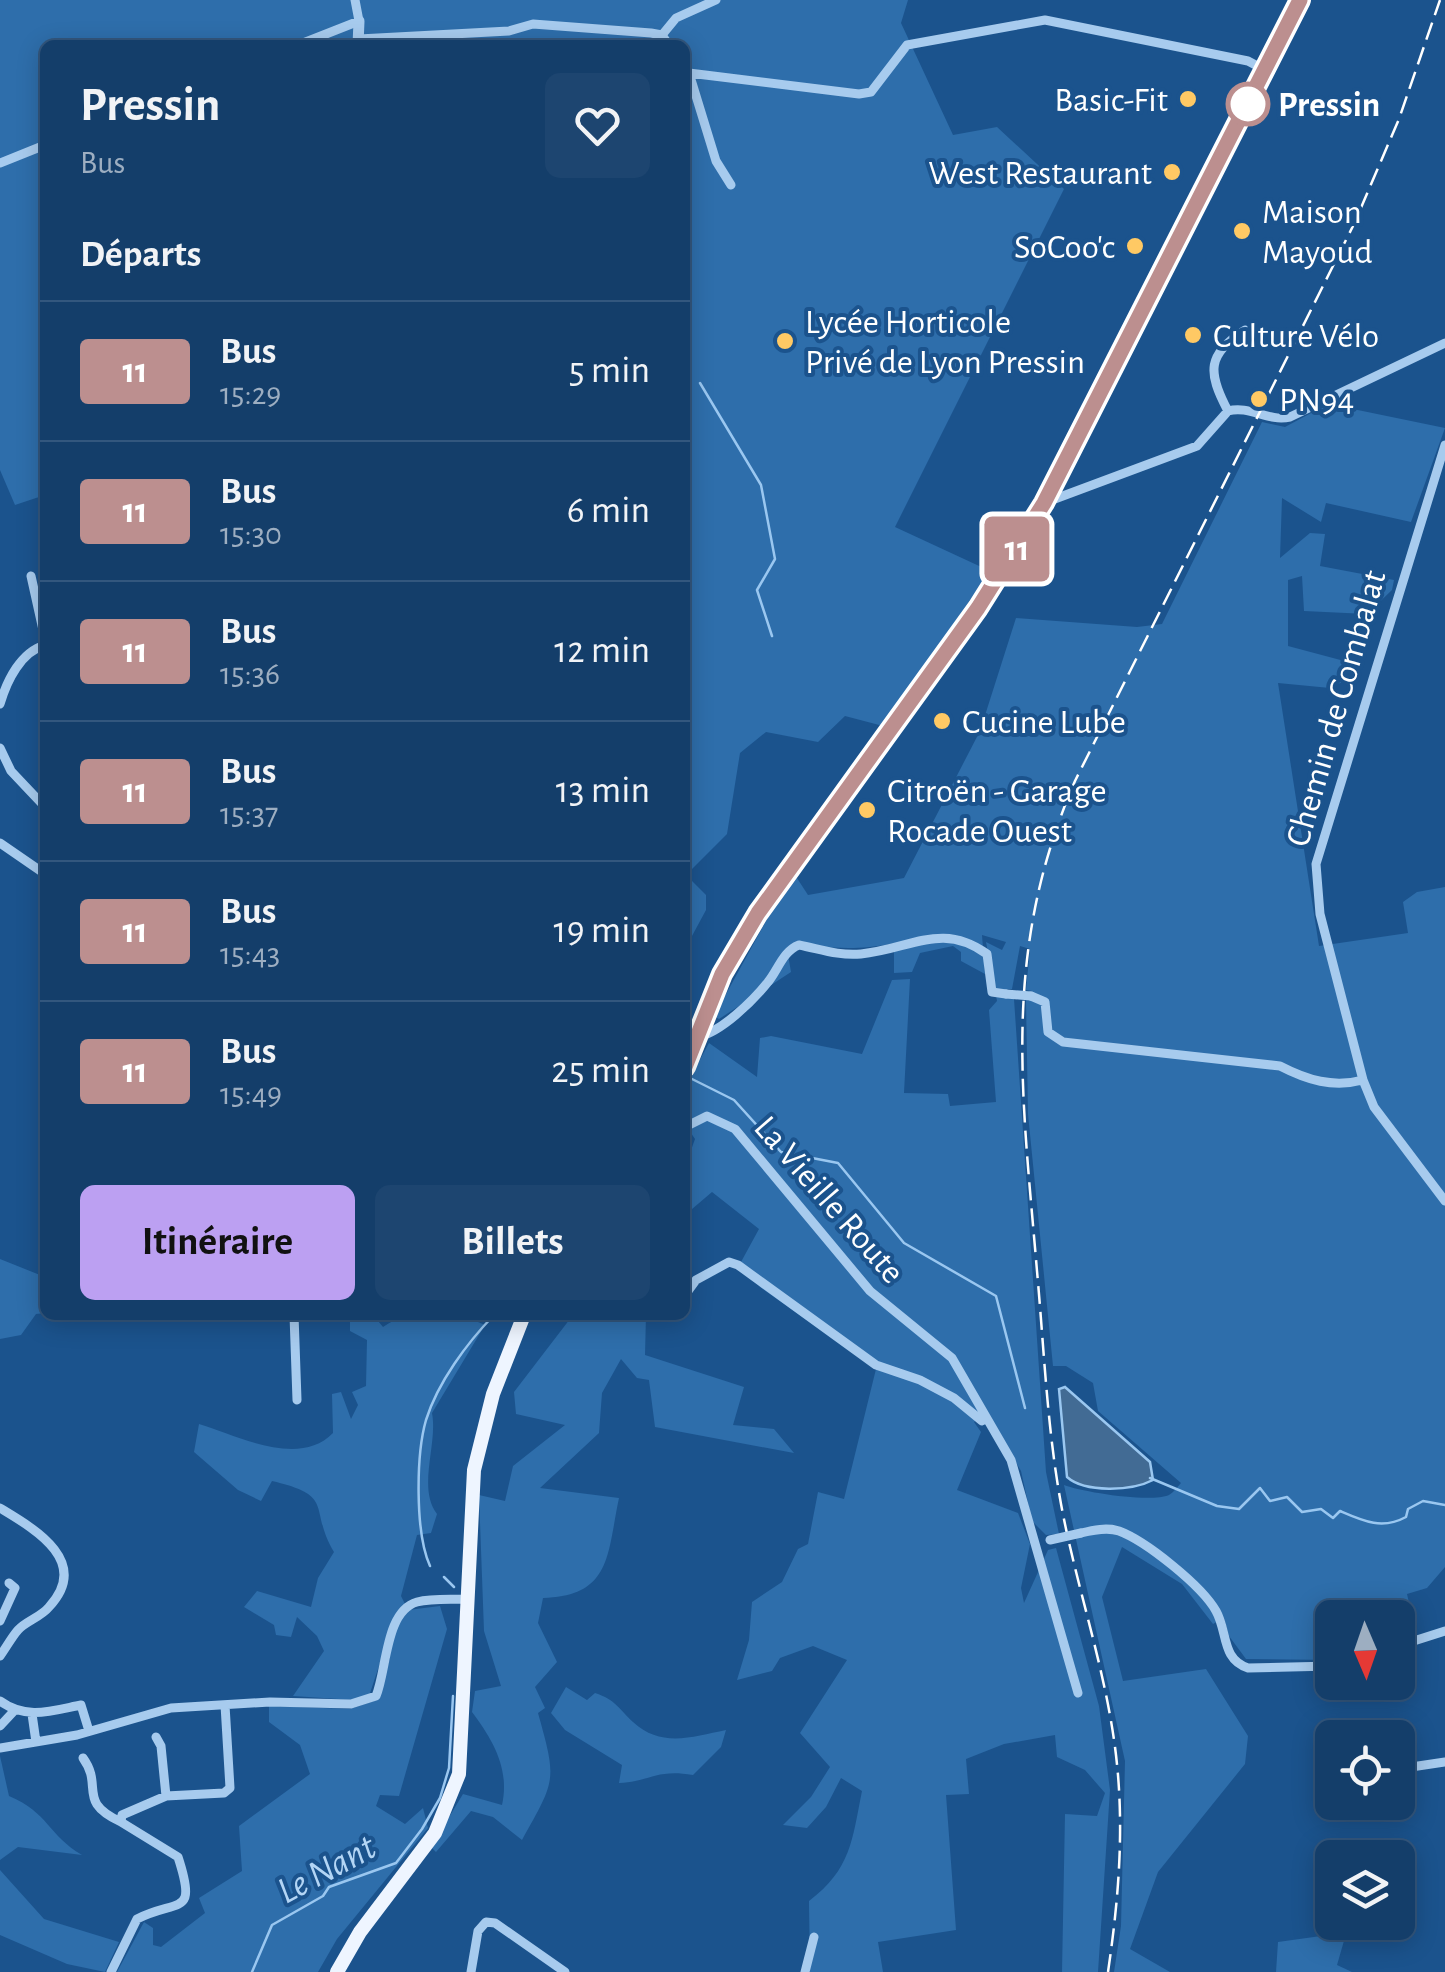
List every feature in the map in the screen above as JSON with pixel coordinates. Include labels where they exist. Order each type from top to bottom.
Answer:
[{"type":"main road","points":[[690,1056],[722,974],[758,913],[978,608],[1044,503],[1300,0]]},
{"type":"main road","points":[[337,1972],[360,1932],[435,1833],[450,1804],[464,1741],[466,1598],[478,1441],[522,1320]]},
{"type":"street","points":[[355,0],[359,40]]},
{"type":"street","points":[[662,36],[676,18],[716,0]]},
{"type":"street","points":[[690,71],[870,92],[906,45],[1045,20],[1248,61],[1266,70]]},
{"type":"street","points":[[310,40],[358,21]]},
{"type":"street","points":[[386,40],[509,31],[533,24],[662,36],[665,40]]},
{"type":"street","points":[[690,80],[716,161],[731,185]]},
{"type":"street","points":[[0,163],[40,147]]},
{"type":"street","points":[[1228,411],[1216,382],[1214,357],[1220,347],[1245,330]]},
{"type":"street","points":[[1044,503],[1197,446],[1228,411],[1244,409],[1274,419],[1290,417],[1445,343]]},
{"type":"street","name":"Chemin de Combalat","points":[[1445,445],[1316,864],[1320,914],[1374,1107],[1445,1201]]},
{"type":"street","points":[[30,576],[40,620]]},
{"type":"street","points":[[0,704],[12,676],[31,650],[40,645]]},
{"type":"street","points":[[0,748],[11,771],[40,802]]},
{"type":"street","points":[[0,843],[40,871]]},
{"type":"street","points":[[698,1038],[712,1034],[765,986],[788,951],[799,945],[837,955],[947,935],[968,940],[988,954],[992,992],[1030,996],[1045,1002],[1048,1032],[1064,1042],[1280,1066],[1303,1078],[1324,1082],[1364,1080]]},
{"type":"street","name":"La Vieille Route","points":[[690,1124],[707,1116],[735,1129],[870,1291],[952,1358],[1011,1460],[1038,1542],[1078,1693]]},
{"type":"street","points":[[690,1288],[696,1280],[729,1262],[738,1265],[876,1365],[920,1380],[954,1398],[988,1426]]},
{"type":"street","points":[[294,1320],[297,1400]]},
{"type":"street","points":[[0,1508],[49,1539],[61,1559],[62,1572],[58,1595],[48,1609],[19,1629],[0,1656]]},
{"type":"street","points":[[1038,1542],[1081,1532],[1117,1530],[1180,1573],[1215,1608],[1229,1655],[1236,1664],[1248,1668],[1315,1666]]},
{"type":"street","points":[[0,1621],[15,1596],[16,1588],[9,1583]]},
{"type":"street","points":[[0,1748],[89,1731],[171,1708],[369,1701],[379,1687],[394,1630],[406,1608],[415,1602],[466,1598]]},
{"type":"street","points":[[1415,1641],[1445,1631]]},
{"type":"street","points":[[0,1700],[14,1711],[32,1714],[81,1705],[89,1731]]},
{"type":"street","points":[[122,1822],[122,1815],[166,1796],[224,1793],[230,1788],[226,1705]]},
{"type":"street","points":[[0,1726],[14,1711]]},
{"type":"street","points":[[32,1714],[36,1742]]},
{"type":"street","points":[[156,1738],[161,1746],[166,1796]]},
{"type":"street","points":[[83,1758],[88,1763],[93,1802],[100,1812],[170,1848],[178,1857],[189,1888],[186,1900],[177,1908],[138,1919],[111,1972]]},
{"type":"street","points":[[1415,1766],[1445,1762]]},
{"type":"street","points":[[470,1972],[478,1930],[486,1922],[496,1924],[565,1972]]},
{"type":"street","points":[[805,1972],[814,1936]]},
{"type":"shaded area","points":[[0,0],[908,0],[901,23],[953,135],[997,127],[1064,189],[895,527],[990,571],[883,726],[845,716],[818,742],[766,732],[740,753],[727,834],[690,871],[690,40],[40,40],[40,497],[15,505],[0,470]]},
{"type":"shaded area","points":[[1341,397],[1348,408],[1445,428],[1411,522],[1326,503],[1321,522],[1282,498],[1280,558],[1310,533],[1325,534],[1320,566],[1394,580],[1392,590],[1367,614],[1304,611],[1302,576],[1288,580],[1288,646],[1348,662],[1342,682],[1330,688],[1278,683],[1319,946],[1408,933],[1403,902],[1417,892],[1445,887],[1445,1567],[1427,1588],[1407,1594],[1408,1600],[1315,1600],[1315,1660],[1246,1659],[1229,1636],[1224,1618],[1213,1624],[1182,1584],[1122,1547],[1102,1597],[1123,1681],[1206,1669],[1248,1736],[1245,1764],[1158,1872],[1130,1949],[1170,1972],[1114,1972],[1121,1926],[1125,1761],[1064,1485],[1147,1498],[1169,1495],[1181,1483],[1098,1411],[1093,1383],[1066,1366],[1053,1366],[1028,1114],[1026,1000],[1032,999],[1032,991],[1026,990],[1030,949],[1020,946],[1012,989],[1007,989],[1005,996],[1014,999],[1046,1472],[1059,1534],[1046,1535],[1032,1521],[1021,1471],[986,1412],[974,1422],[981,1432],[957,1490],[1018,1513],[1030,1544],[1021,1588],[1024,1603],[1048,1550],[1056,1548],[1099,1706],[1110,1790],[1098,1972],[1062,1972],[1065,1814],[1097,1816],[1105,1793],[1085,1770],[1057,1757],[1055,1735],[1004,1744],[966,1759],[969,1794],[946,1795],[956,1930],[878,1942],[883,1972],[810,1972],[809,1901],[834,1877],[848,1853],[862,1791],[841,1778],[826,1807],[807,1828],[783,1825],[811,1797],[830,1767],[800,1733],[847,1660],[813,1646],[780,1658],[772,1671],[737,1680],[749,1640],[752,1602],[782,1582],[798,1549],[808,1544],[818,1492],[844,1499],[876,1369],[760,1287],[741,1262],[759,1229],[712,1192],[690,1211],[690,1153],[695,1139],[690,1130],[690,1083],[709,1043],[757,1077],[760,1038],[771,1036],[862,1054],[892,980],[910,979],[904,1093],[948,1094],[950,1106],[996,1102],[989,1010],[997,1001],[986,942],[1002,950],[1006,942],[982,935],[985,974],[961,961],[961,952],[953,946],[920,953],[912,972],[894,973],[894,943],[787,949],[791,972],[719,1019],[714,1016],[793,872],[808,895],[904,878],[980,731],[1016,618],[1137,627],[1162,624],[1262,422],[1285,427]]},
{"type":"shaded area","points":[[690,879],[706,895],[706,910],[690,940]]},
{"type":"shaded area","points":[[0,1259],[40,1275],[40,1314],[21,1335],[0,1339]]},
{"type":"shaded area","points":[[350,1320],[377,1320],[383,1327],[396,1320],[470,1320],[485,1325],[432,1413],[428,1479],[431,1503],[437,1514],[431,1533],[417,1535],[401,1596],[408,1610],[440,1606],[447,1629],[399,1796],[380,1795],[376,1806],[405,1824],[423,1808],[428,1828],[337,1939],[318,1972],[117,1972],[144,1922],[153,1928],[153,1945],[161,1947],[205,1913],[199,1898],[242,1871],[239,1826],[310,1774],[300,1745],[269,1722],[269,1706],[350,1709],[377,1700],[390,1658],[382,1657],[369,1696],[353,1700],[293,1696],[324,1651],[317,1636],[297,1617],[291,1637],[276,1635],[274,1625],[244,1607],[257,1591],[311,1607],[318,1578],[334,1552],[313,1499],[305,1492],[272,1481],[261,1501],[238,1490],[194,1452],[199,1424],[286,1449],[319,1443],[333,1433],[332,1394],[341,1392],[351,1419],[358,1405],[352,1392],[366,1386],[367,1340],[350,1331]]},
{"type":"shaded area","points":[[569,1320],[646,1320],[645,1355],[744,1387],[733,1425],[774,1429],[794,1453],[655,1427],[649,1380],[637,1378],[621,1359],[602,1393],[599,1433],[540,1488],[619,1498],[608,1554],[594,1580],[566,1595],[543,1598],[538,1623],[557,1662],[535,1687],[545,1708],[538,1713],[550,1767],[547,1791],[522,1840],[493,1817],[471,1811],[436,1852],[431,1847],[463,1794],[502,1805],[502,1767],[487,1733],[472,1712],[475,1691],[501,1686],[484,1631],[479,1495],[505,1501],[513,1466],[565,1425],[516,1414],[514,1392]]},
{"type":"shaded area","points":[[1065,1387],[1150,1462],[1153,1480],[1109,1489],[1085,1486],[1067,1477],[1059,1389]]},
{"type":"shaded area","points":[[566,1687],[587,1700],[595,1693],[608,1699],[644,1730],[666,1738],[726,1730],[721,1747],[693,1775],[670,1773],[619,1783],[622,1765],[565,1730],[551,1713]]},
{"type":"shaded area","points":[[0,1756],[9,1796],[41,1817],[82,1855],[18,1847],[0,1860]]},
{"type":"shaded area","points":[[0,1870],[44,1919],[119,1942],[105,1972],[67,1964],[0,1935]]},
{"type":"shaded area","points":[[1315,1937],[1315,1940],[1344,1940],[1337,1965],[1352,1972],[1276,1972],[1278,1942]]},
{"type":"waterway","points":[[700,383],[761,485],[775,559],[757,590],[772,636]]},
{"type":"waterway","points":[[690,1078],[734,1100],[781,1152],[838,1163],[904,1243],[996,1296],[1025,1408]]},
{"type":"waterway","name":"Le Nant","points":[[430,1566],[422,1534],[419,1494],[426,1420],[454,1364],[490,1320]]},
{"type":"waterway","points":[[1150,1478],[1217,1506],[1239,1509],[1260,1488],[1270,1501],[1287,1497],[1302,1512],[1321,1509],[1333,1518],[1340,1511],[1381,1523],[1406,1517],[1408,1509],[1423,1501],[1445,1505]]},
{"type":"waterway","name":"Le Nant","points":[[444,1577],[454,1587]]},
{"type":"waterway","name":"Le Nant","points":[[252,1972],[272,1925],[323,1896],[329,1887],[396,1863],[422,1829],[440,1798],[449,1768],[453,1696]]},
{"type":"railway","points":[[1108,1972],[1119,1860],[1118,1775],[1104,1685],[1056,1475],[1026,1143],[1023,1023],[1036,905],[1052,844],[1075,781],[1354,224],[1399,119],[1440,0]]},
{"type":"bus line","name":"11","points":[[690,1056],[722,974],[758,913],[978,608],[1044,503],[1300,0]]},
{"type":"place","name":"Basic-Fit","points":[[1188,99]]},
{"type":"place","name":"Pressin","points":[[1248,104]]},
{"type":"place","name":"West Restaurant","points":[[1172,172]]},
{"type":"place","name":"Maison Mayoud","points":[[1242,231]]},
{"type":"place","name":"SoCoo'c","points":[[1135,246]]},
{"type":"place","name":"Culture Vélo","points":[[1193,335]]},
{"type":"place","name":"Lycée Horticole Privé de Lyon Pressin","points":[[785,341]]},
{"type":"place","name":"PN94","points":[[1259,399]]},
{"type":"place","name":"Cucine Lube","points":[[942,721]]},
{"type":"place","name":"Citroën - Garage Rocade Ouest","points":[[867,810]]}]
